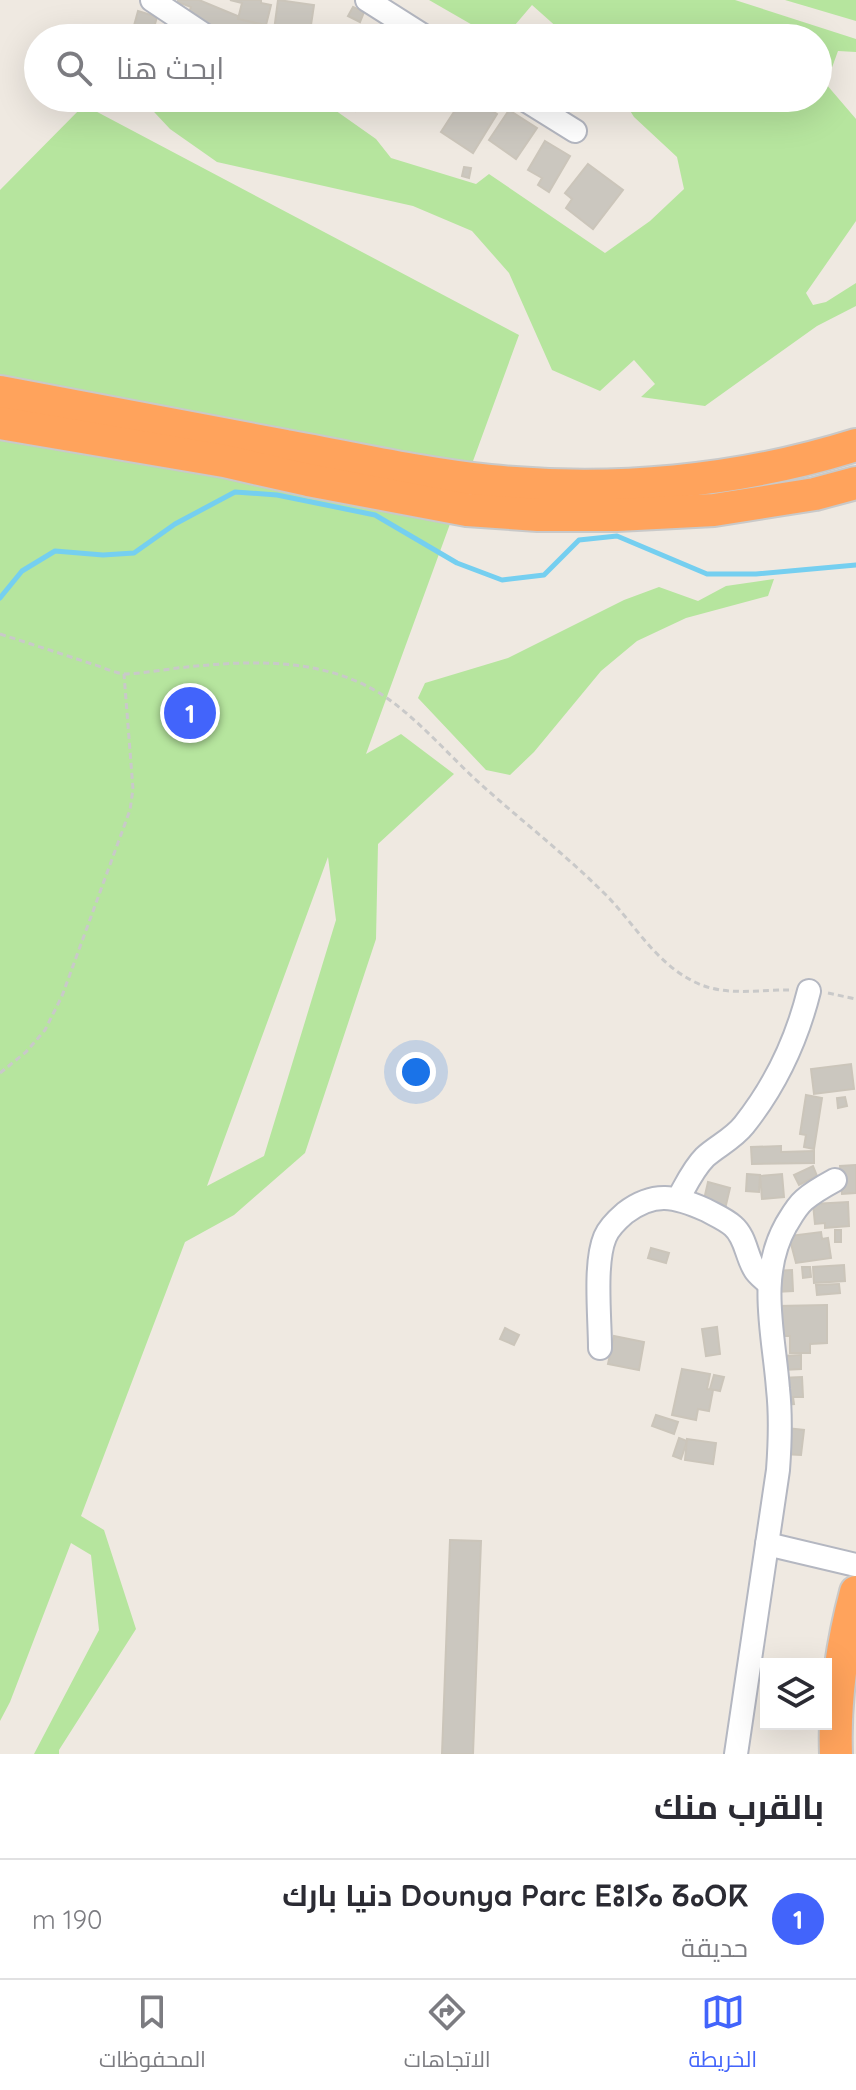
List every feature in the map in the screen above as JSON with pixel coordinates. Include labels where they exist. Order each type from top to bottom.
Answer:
[{"type":"highway","points":[[0,392],[426,472],[546,485],[609,486],[688,480],[766,468],[856,445]]},
{"type":"highway","points":[[0,423],[224,461],[467,510],[538,515],[714,510],[815,494],[856,483]]},
{"type":"highway","points":[[815,494],[856,499]]},
{"type":"highway","points":[[836,1754],[840,1666],[856,1592]]},
{"type":"street","points":[[367,0],[405,24]]},
{"type":"street","points":[[156,1],[189,24]]},
{"type":"street","points":[[544,112],[575,131]]},
{"type":"street","points":[[678,1199],[703,1159],[730,1139],[753,1112],[794,1039],[809,991]]},
{"type":"street","points":[[736,1754],[781,1436],[768,1283],[775,1249],[791,1216],[803,1201],[835,1180]]},
{"type":"street","points":[[600,1348],[600,1257],[606,1236],[617,1220],[646,1200],[662,1197],[678,1199],[721,1217],[737,1229],[755,1270],[768,1283]]},
{"type":"street","points":[[767,1544],[856,1565]]},
{"type":"path","points":[[1,636],[124,674],[246,662],[326,670],[359,682],[403,711],[572,862],[676,971],[699,985],[727,992],[761,989],[809,991],[856,999]]},
{"type":"path","points":[[0,1073],[26,1052],[45,1030],[62,996],[130,810],[133,789],[124,674]]},
{"type":"green space","points":[[429,0],[735,0],[809,24],[553,24],[532,5],[516,24],[471,24]]},
{"type":"green space","points":[[785,0],[856,0],[856,21]]},
{"type":"green space","points":[[832,31],[856,39],[856,52],[838,51],[832,68]]},
{"type":"green space","points":[[832,91],[856,119],[856,221],[806,293],[813,305],[826,302],[856,283],[856,306],[817,326],[705,406],[641,397],[655,384],[634,360],[600,391],[552,370],[509,273],[472,231],[413,206],[217,162],[170,129],[154,112],[338,112],[376,139],[391,158],[476,184],[489,174],[605,253],[650,221],[684,189],[677,157],[631,112],[832,112]]},
{"type":"green space","points":[[77,112],[97,112],[519,335],[366,754],[401,734],[454,774],[378,844],[376,939],[305,1153],[234,1215],[185,1242],[81,1516],[104,1530],[136,1629],[59,1754],[34,1754],[99,1630],[91,1555],[71,1543],[0,1721],[0,190]],"holes":[[[328,857],[336,920],[264,1156],[207,1186]]]},
{"type":"green space","points":[[774,579],[768,596],[686,618],[637,641],[601,671],[534,752],[510,775],[486,770],[418,698],[425,683],[508,658],[624,600],[659,587],[698,601],[726,586]]},
{"type":"building","points":[[199,0],[257,24],[196,24],[186,20],[191,7],[178,2]]},
{"type":"building","points":[[230,0],[261,0],[261,3],[271,5],[266,24],[238,19],[242,3]]},
{"type":"building","points":[[278,0],[314,5],[311,24],[275,24]]},
{"type":"building","points":[[353,7],[364,12],[360,22],[348,16]]},
{"type":"building","points":[[138,11],[157,17],[155,24],[134,24]]},
{"type":"building","points":[[454,112],[497,114],[473,153],[441,132]]},
{"type":"building","points":[[508,112],[537,128],[516,159],[489,140]]},
{"type":"building","points":[[545,141],[570,156],[549,192],[538,185],[542,178],[528,170]]},
{"type":"building","points":[[588,164],[623,190],[593,229],[566,208],[572,199],[565,193]]},
{"type":"building","points":[[464,167],[471,168],[469,178],[462,176]]},
{"type":"building","points":[[851,1064],[854,1089],[814,1094],[811,1069]]},
{"type":"building","points":[[806,1095],[822,1098],[814,1149],[804,1147],[806,1135],[800,1134]]},
{"type":"building","points":[[845,1097],[847,1106],[838,1108],[837,1098]]},
{"type":"building","points":[[781,1146],[781,1152],[814,1151],[814,1163],[752,1164],[751,1147]]},
{"type":"building","points":[[856,1165],[856,1193],[842,1194],[840,1166]]},
{"type":"building","points":[[813,1166],[817,1176],[799,1185],[794,1175]]},
{"type":"building","points":[[747,1174],[760,1175],[759,1192],[746,1191]]},
{"type":"building","points":[[782,1174],[784,1197],[762,1199],[760,1176]]},
{"type":"building","points":[[708,1182],[730,1188],[725,1209],[703,1204]]},
{"type":"building","points":[[848,1202],[849,1226],[825,1228],[825,1223],[815,1224],[813,1204]]},
{"type":"building","points":[[835,1230],[841,1230],[841,1242],[835,1242]]},
{"type":"building","points":[[821,1232],[822,1239],[828,1238],[831,1258],[796,1263],[789,1236]]},
{"type":"building","points":[[651,1248],[669,1253],[666,1263],[648,1258]]},
{"type":"building","points":[[844,1265],[845,1281],[814,1283],[813,1267]]},
{"type":"building","points":[[802,1267],[810,1267],[811,1277],[803,1278]]},
{"type":"building","points":[[792,1270],[793,1291],[775,1292],[773,1271]]},
{"type":"building","points":[[839,1284],[840,1293],[817,1295],[816,1285]]},
{"type":"building","points":[[827,1305],[827,1343],[810,1344],[810,1353],[790,1353],[790,1336],[777,1336],[777,1306]]},
{"type":"building","points":[[717,1327],[720,1354],[706,1356],[702,1329]]},
{"type":"building","points":[[505,1328],[519,1335],[514,1345],[500,1339]]},
{"type":"building","points":[[614,1336],[644,1342],[639,1370],[608,1364]]},
{"type":"building","points":[[801,1355],[801,1369],[783,1370],[782,1356]]},
{"type":"building","points":[[682,1369],[710,1374],[707,1389],[713,1390],[709,1411],[698,1409],[696,1420],[672,1415]]},
{"type":"building","points":[[714,1375],[724,1377],[720,1391],[710,1389]]},
{"type":"building","points":[[802,1377],[803,1397],[793,1397],[794,1404],[784,1405],[781,1378]]},
{"type":"building","points":[[656,1415],[678,1422],[674,1434],[652,1426]]},
{"type":"building","points":[[786,1428],[804,1430],[801,1455],[783,1454]]},
{"type":"building","points":[[679,1438],[687,1441],[681,1459],[673,1456]]},
{"type":"building","points":[[687,1439],[716,1443],[713,1464],[685,1460]]},
{"type":"building","points":[[450,1540],[481,1541],[473,1754],[442,1754]]},
{"type":"waterway","points":[[0,598],[22,571],[55,551],[103,555],[134,553],[175,524],[235,492],[277,495],[375,515],[457,563],[502,580],[544,575],[579,540],[617,536],[707,574],[756,574],[856,565]]},
{"type":"place","name":"Dounya Parc ⴹⵓⵏⵢⴰ ⵒⴰⵔⴽ دنيا بارك","points":[[190,713]]}]
